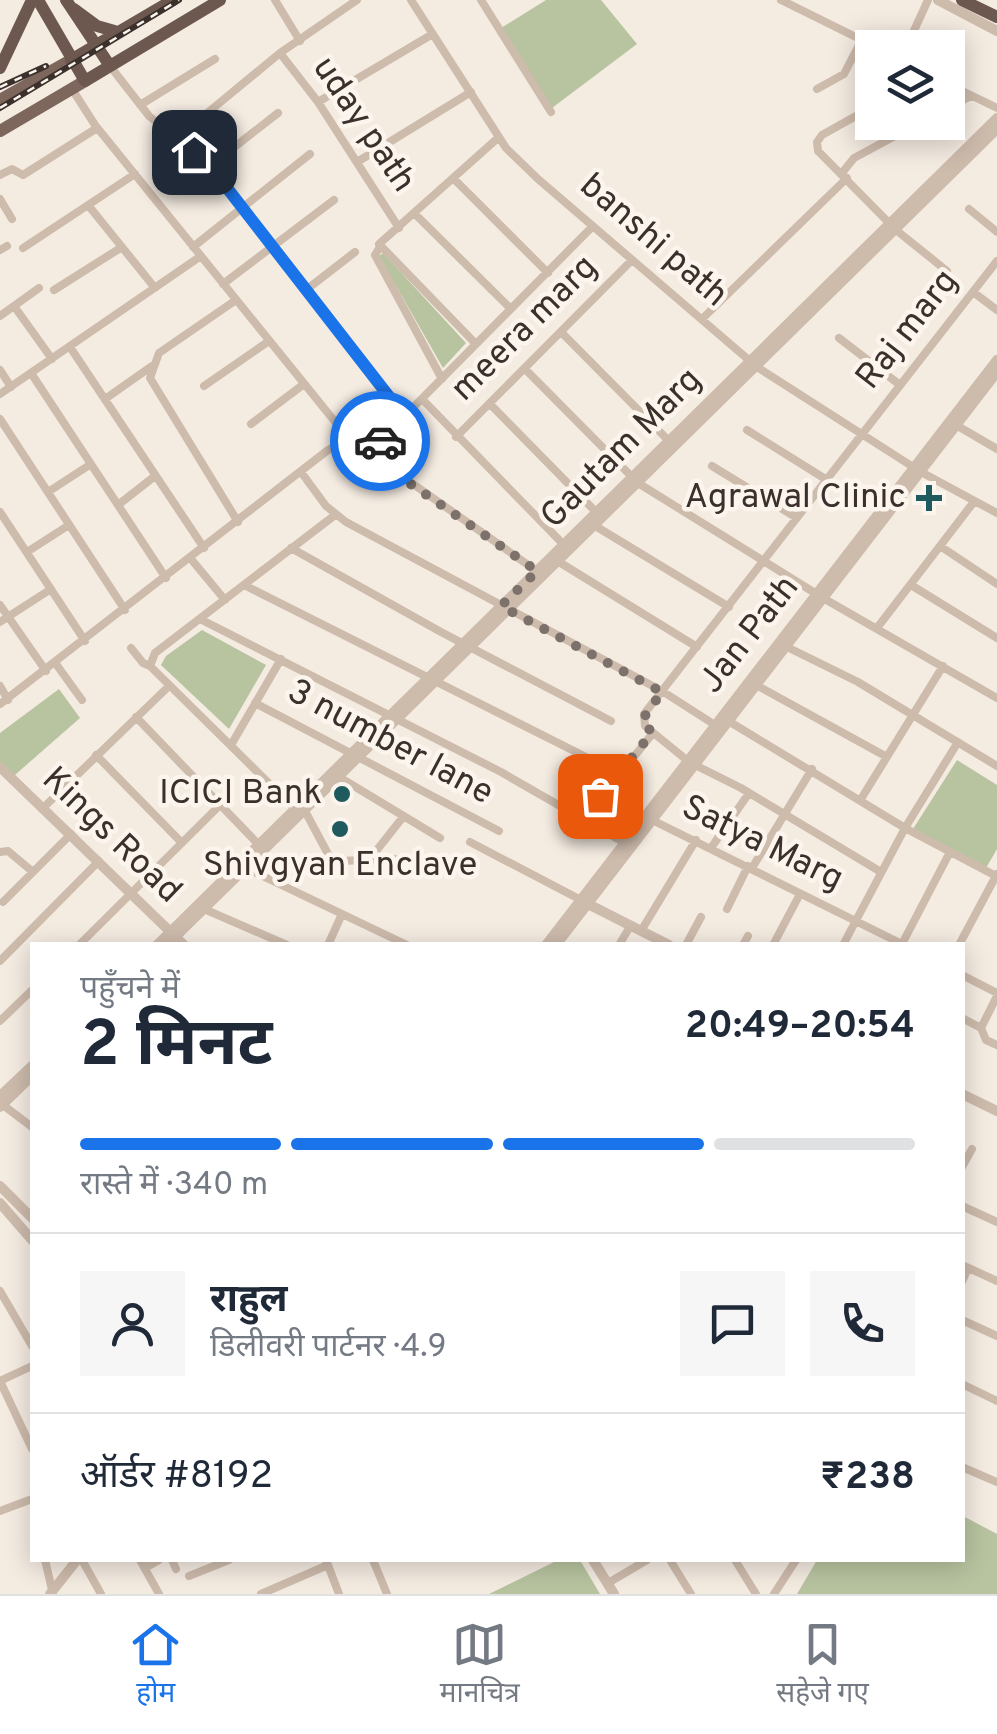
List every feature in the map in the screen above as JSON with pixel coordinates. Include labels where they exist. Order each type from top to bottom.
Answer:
[{"type":"highway","points":[[35,0],[86,81],[220,0]]},
{"type":"highway","points":[[0,68],[35,0]]},
{"type":"highway","points":[[71,60],[173,0]]},
{"type":"highway","points":[[962,0],[997,17]]},
{"type":"highway","points":[[67,2],[97,26],[118,32]]},
{"type":"highway","points":[[67,2],[110,66]]},
{"type":"main road","points":[[0,100],[71,60]]},
{"type":"main road","points":[[0,131],[86,81]]},
{"type":"street","points":[[275,0],[300,41]]},
{"type":"street","points":[[177,138],[280,53],[357,0]]},
{"type":"street","name":"banshi path","points":[[411,0],[499,136],[528,169],[593,226],[754,364],[918,469],[997,513]]},
{"type":"street","points":[[781,0],[855,36]]},
{"type":"street","points":[[914,30],[928,0]]},
{"type":"street","points":[[938,0],[997,31]]},
{"type":"street","points":[[486,2],[551,112]]},
{"type":"street","points":[[318,102],[431,35]]},
{"type":"street","name":"uday path","points":[[280,53],[318,102],[398,228]]},
{"type":"street","points":[[818,89],[844,74],[855,53]]},
{"type":"street","points":[[140,105],[214,59]]},
{"type":"street","points":[[110,66],[140,105],[210,166],[404,416]]},
{"type":"street","points":[[72,89],[134,174],[349,439],[367,454],[541,574],[559,562],[594,520]]},
{"type":"street","points":[[357,162],[471,92]]},
{"type":"street","points":[[965,93],[997,108]]},
{"type":"street","points":[[965,99],[971,96]]},
{"type":"street","points":[[210,166],[278,112]]},
{"type":"street","points":[[855,117],[822,135],[817,142],[818,151],[893,226],[947,272]]},
{"type":"street","name":"Gautam Marg","points":[[174,939],[259,845],[300,810],[541,574],[564,546],[754,364],[997,118]]},
{"type":"street","points":[[0,174],[12,169],[23,174],[97,128]]},
{"type":"street","points":[[893,226],[997,130]]},
{"type":"street","points":[[442,378],[374,255],[398,228],[499,136]]},
{"type":"street","points":[[702,320],[845,176],[854,158],[888,140]]},
{"type":"street","points":[[193,247],[310,154]]},
{"type":"street","points":[[23,248],[134,174]]},
{"type":"street","points":[[454,179],[548,272]]},
{"type":"street","points":[[0,198],[12,220]]},
{"type":"street","points":[[223,284],[334,200]]},
{"type":"street","points":[[88,205],[155,288]]},
{"type":"street","points":[[969,209],[997,232]]},
{"type":"street","points":[[415,214],[510,309]]},
{"type":"street","points":[[367,454],[593,226]]},
{"type":"street","points":[[381,246],[475,344]]},
{"type":"street","points":[[54,290],[122,247]]},
{"type":"street","points":[[306,290],[355,252]]},
{"type":"street","points":[[0,394],[201,256]]},
{"type":"street","name":"meera marg","points":[[456,437],[632,260]]},
{"type":"street","name":"Raj marg","points":[[662,692],[997,261]]},
{"type":"street","points":[[0,316],[39,288]]},
{"type":"street","points":[[973,292],[997,310]]},
{"type":"street","points":[[236,300],[159,353],[150,378],[238,522]]},
{"type":"street","points":[[14,306],[52,359]]},
{"type":"street","points":[[562,333],[672,444]]},
{"type":"street","points":[[839,338],[900,385]]},
{"type":"street","points":[[204,386],[269,341]]},
{"type":"street","points":[[70,347],[204,548]]},
{"type":"street","name":"Jan Path","points":[[692,763],[715,724],[820,596],[997,360]]},
{"type":"street","points":[[105,399],[152,366]]},
{"type":"street","points":[[0,370],[10,387]]},
{"type":"street","points":[[525,370],[635,481],[820,596],[993,696],[997,680]]},
{"type":"street","name":"Jan Path","points":[[918,469],[997,372]]},
{"type":"street","points":[[31,373],[166,578]]},
{"type":"street","points":[[251,424],[304,384]]},
{"type":"street","points":[[423,400],[564,546]]},
{"type":"street","points":[[490,404],[594,520],[729,607]]},
{"type":"street","points":[[0,419],[124,610]]},
{"type":"street","points":[[956,425],[997,449]]},
{"type":"street","points":[[747,430],[827,480]]},
{"type":"street","points":[[0,686],[4,702],[328,450],[349,439]]},
{"type":"street","points":[[48,492],[91,464]]},
{"type":"street","points":[[712,466],[798,518]]},
{"type":"street","points":[[301,472],[335,515],[715,724]]},
{"type":"street","points":[[118,505],[155,476]]},
{"type":"street","points":[[877,628],[973,502]]},
{"type":"street","points":[[0,512],[85,641]]},
{"type":"street","points":[[150,666],[155,654],[335,515]]},
{"type":"street","points":[[27,552],[69,525]]},
{"type":"street","points":[[940,546],[997,584]]},
{"type":"street","points":[[291,548],[611,721]]},
{"type":"street","points":[[190,559],[224,600]]},
{"type":"street","points":[[559,562],[697,647]]},
{"type":"street","points":[[244,585],[586,757]]},
{"type":"street","points":[[911,585],[997,638]]},
{"type":"street","points":[[4,619],[52,590]]},
{"type":"street","name":"Jan Path","points":[[549,942],[692,763],[730,722],[820,596]]},
{"type":"street","points":[[0,605],[4,619],[46,672]]},
{"type":"street","points":[[200,620],[281,659],[624,842]]},
{"type":"street","points":[[787,647],[912,714],[997,766]]},
{"type":"street","points":[[131,648],[300,810],[330,857],[340,862],[404,858]]},
{"type":"street","points":[[231,745],[281,659]]},
{"type":"street","points":[[56,664],[82,700]]},
{"type":"street","points":[[861,800],[943,666]]},
{"type":"street","points":[[42,809],[169,686]]},
{"type":"street","points":[[758,686],[887,757]]},
{"type":"street","points":[[662,692],[642,720],[652,733],[692,763],[881,872]]},
{"type":"street","name":"3 number lane","points":[[256,704],[499,831]]},
{"type":"street","points":[[136,717],[259,845]]},
{"type":"street","points":[[730,722],[905,828],[996,875],[961,942]]},
{"type":"street","points":[[584,819],[652,733]]},
{"type":"street","points":[[845,942],[905,828],[958,742]]},
{"type":"street","points":[[96,755],[182,843]]},
{"type":"street","points":[[174,939],[300,810],[339,776],[354,756]]},
{"type":"street","name":"Kings Road","points":[[0,767],[132,892],[174,939]]},
{"type":"street","points":[[727,909],[812,769]]},
{"type":"street","points":[[339,776],[440,838]]},
{"type":"street","points":[[711,848],[749,793]]},
{"type":"street","points":[[82,942],[220,805]]},
{"type":"street","points":[[368,860],[402,817]]},
{"type":"street","name":"Jan Path","points":[[558,942],[624,842],[649,818]]},
{"type":"street","name":"Satya Marg","points":[[649,818],[899,942]]},
{"type":"street","points":[[3,902],[71,834]]},
{"type":"street","points":[[621,942],[636,928],[696,840]]},
{"type":"street","name":"3 number lane","points":[[470,842],[584,902]]},
{"type":"street","points":[[0,852],[8,851],[33,872]]},
{"type":"street","points":[[904,942],[950,852]]},
{"type":"street","points":[[0,961],[99,861]]},
{"type":"street","points":[[246,868],[342,914],[387,941]]},
{"type":"street","points":[[775,942],[800,894]]},
{"type":"street","points":[[584,902],[662,942]]},
{"type":"street","points":[[204,909],[274,942]]},
{"type":"street","points":[[329,942],[342,914]]},
{"type":"street","points":[[688,942],[701,917]]},
{"type":"street","points":[[965,976],[996,991],[981,1028]]},
{"type":"street","points":[[0,1021],[30,995]]},
{"type":"street","points":[[965,1020],[981,1028],[986,1040],[997,1046]]},
{"type":"street","points":[[1,1103],[30,1068]]},
{"type":"street","points":[[1,1103],[30,1078]]},
{"type":"street","points":[[965,1095],[997,1111]]},
{"type":"street","points":[[1,1103],[30,1125]]},
{"type":"street","points":[[965,1162],[972,1149]]},
{"type":"street","points":[[0,1186],[30,1216]]},
{"type":"street","points":[[0,1203],[30,1238]]},
{"type":"street","points":[[965,1207],[997,1222]]},
{"type":"street","points":[[965,1266],[997,1281]]},
{"type":"street","points":[[0,1290],[30,1342]]},
{"type":"street","points":[[965,1321],[997,1336]]},
{"type":"street","points":[[30,1367],[0,1381],[30,1444]]},
{"type":"street","points":[[965,1385],[997,1401]]},
{"type":"street","points":[[20,1419],[30,1414]]},
{"type":"street","points":[[965,1468],[997,1482]]},
{"type":"street","points":[[0,1511],[30,1498]]},
{"type":"street","points":[[45,1562],[52,1593]]},
{"type":"street","points":[[52,1593],[77,1562]]},
{"type":"street","points":[[80,1562],[101,1594]]},
{"type":"street","points":[[189,1576],[225,1562]]},
{"type":"street","points":[[374,1562],[387,1594]]},
{"type":"street","points":[[595,1562],[611,1589],[645,1562]]},
{"type":"street","points":[[671,1562],[691,1594]]},
{"type":"street","points":[[736,1562],[756,1594]]},
{"type":"street","points":[[774,1594],[795,1562]]},
{"type":"street","points":[[262,1594],[327,1563],[339,1594]]},
{"type":"street","points":[[142,1564],[159,1594]]},
{"type":"street","points":[[286,1583],[291,1594]]},
{"type":"green space","points":[[546,0],[601,0],[637,44],[552,108],[501,28]]},
{"type":"green space","points":[[383,253],[466,343],[443,368],[379,256]]},
{"type":"green space","points":[[202,630],[266,665],[229,729],[161,665],[166,656]]},
{"type":"green space","points":[[59,689],[80,718],[8,781],[0,768],[0,733]]},
{"type":"green space","points":[[957,760],[997,785],[997,849],[986,868],[913,829]]},
{"type":"green space","points":[[965,1517],[997,1534],[997,1594],[797,1594],[816,1562],[965,1562]]},
{"type":"green space","points":[[554,1562],[581,1562],[600,1594],[489,1594]]},
{"type":"railway","points":[[0,108],[179,0]]},
{"type":"railway","points":[[0,87],[46,66]]},
{"type":"way so far","points":[[380,441],[367,454],[537,571],[501,606],[662,692],[642,720],[652,733],[600,796]]},
{"type":"place","name":"Agrawal Clinic","points":[[929,498]]},
{"type":"place","name":"ICICI Bank","points":[[342,794]]},
{"type":"place","name":"Shivgyan Enclave","points":[[340,829]]},
{"type":"route","points":[[194,152],[210,166],[404,416],[380,441]]}]
